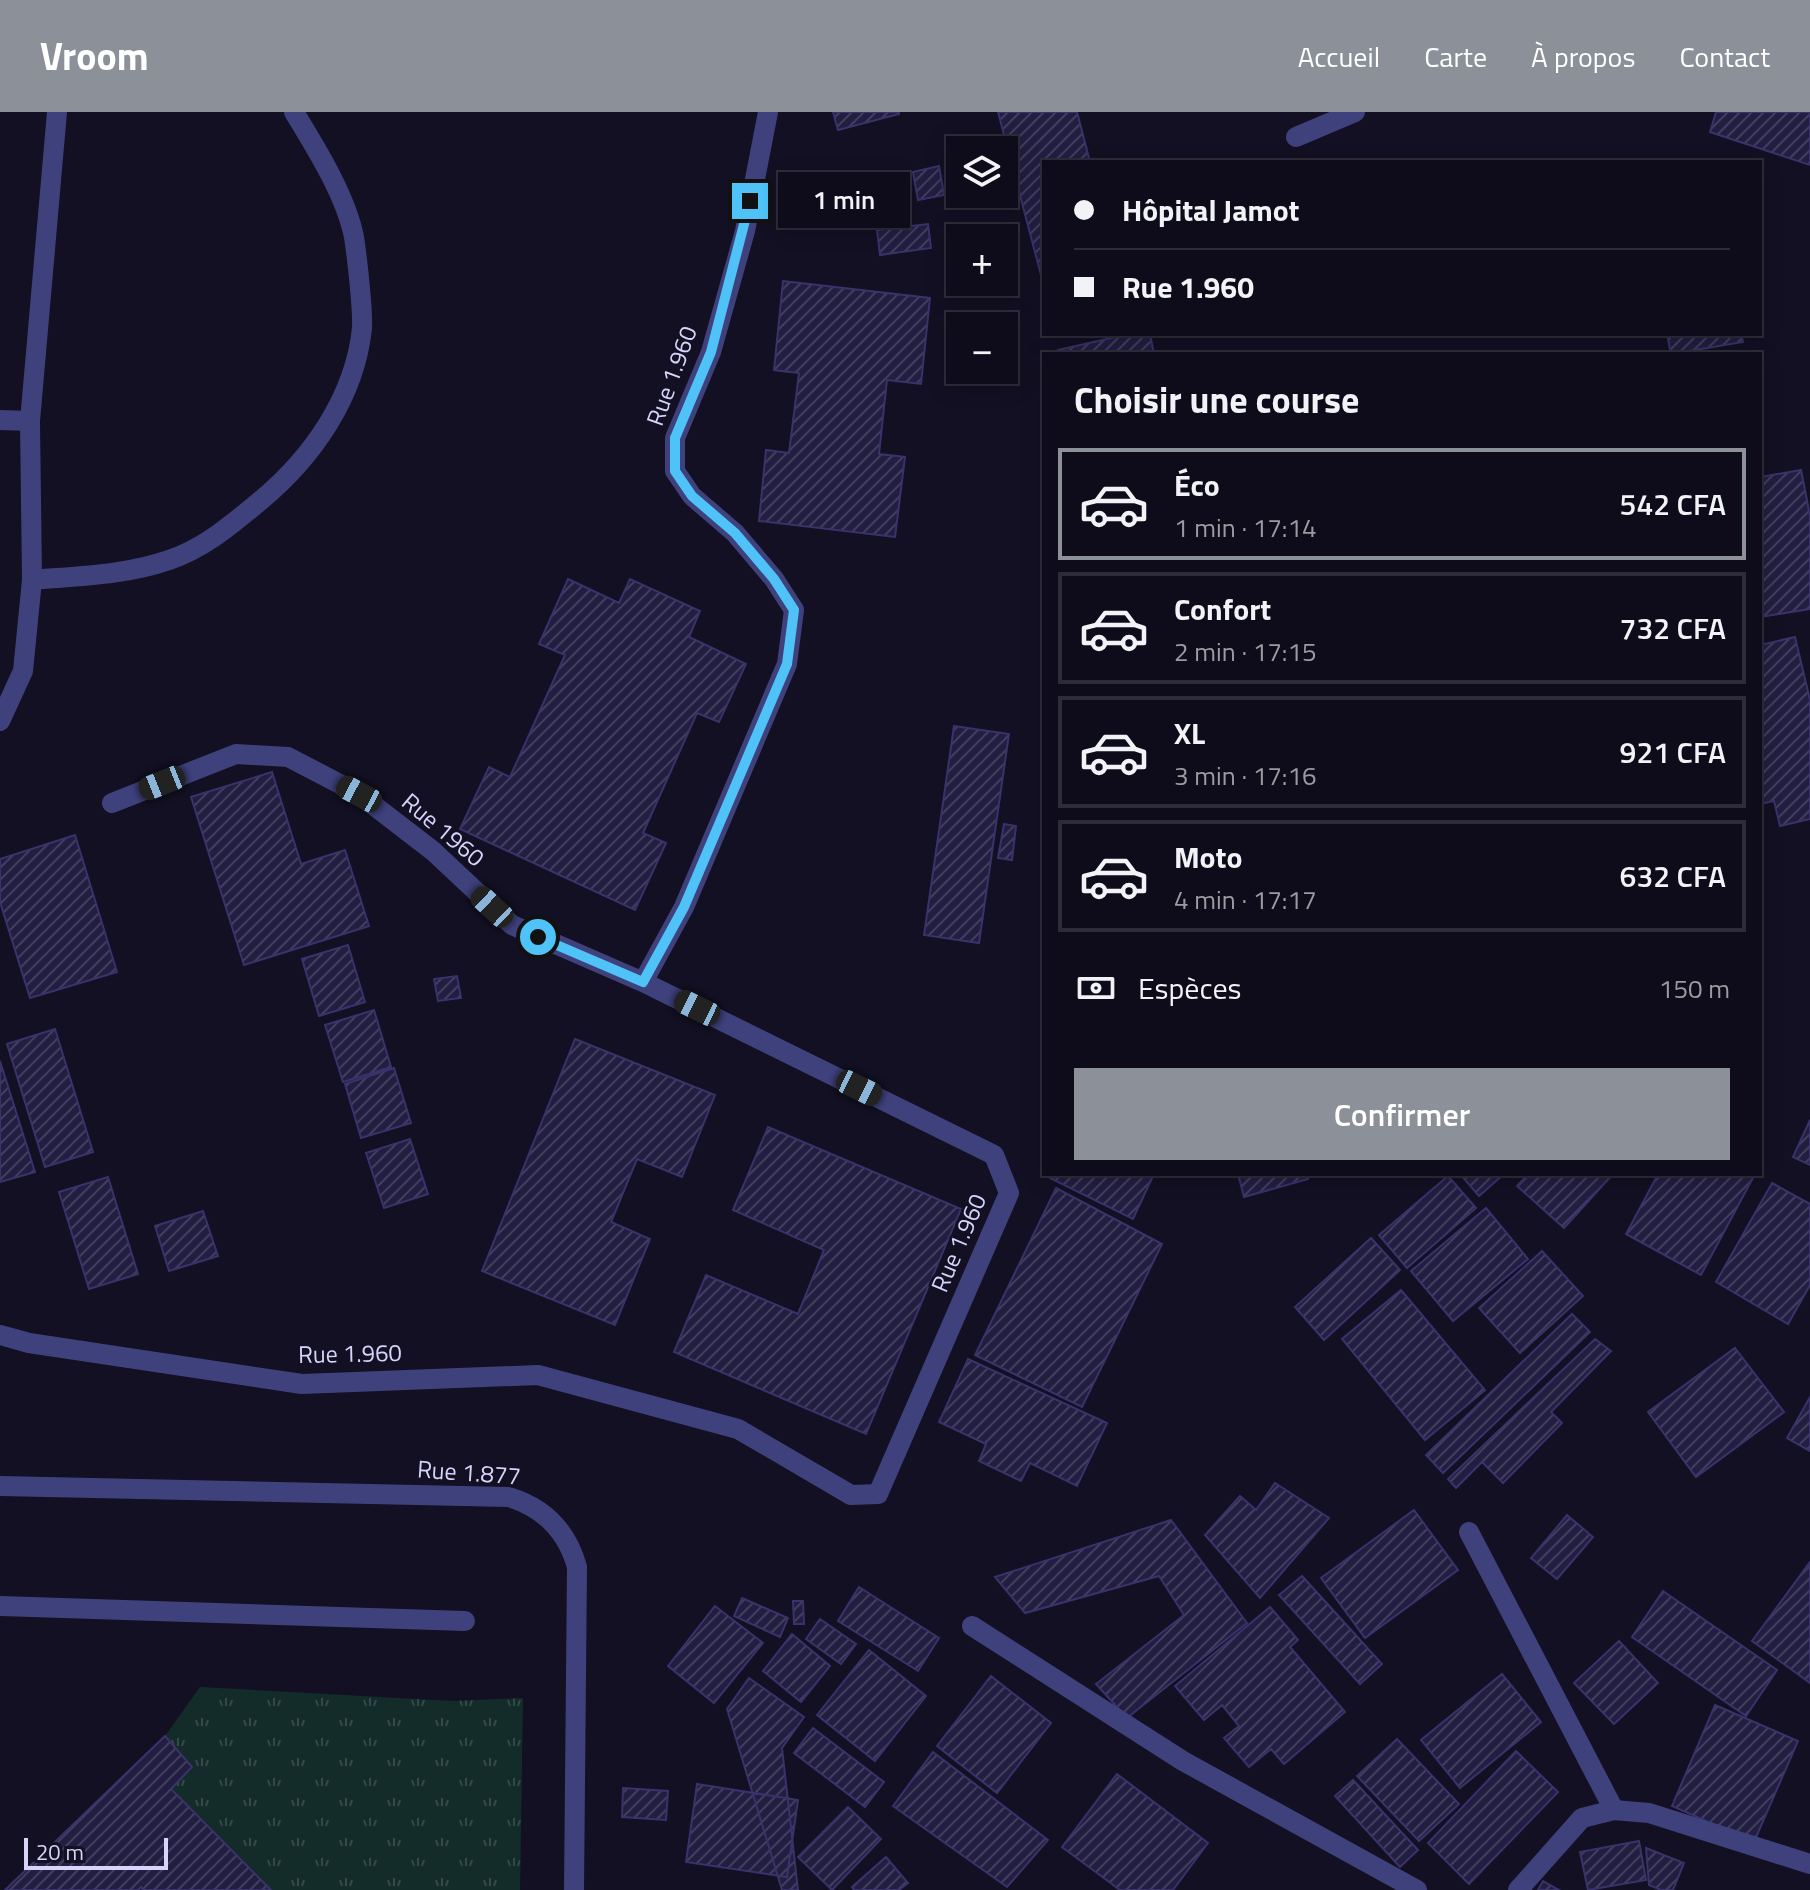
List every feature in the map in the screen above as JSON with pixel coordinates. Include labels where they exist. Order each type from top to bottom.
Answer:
[{"type":"street","points":[[0,721],[23,671],[32,580],[30,421],[57,112]]},
{"type":"street","points":[[32,580],[133,571],[172,559],[215,538],[285,480],[335,414],[350,380],[362,326],[354,235],[328,167],[294,112]]},
{"type":"street","name":"Rue 1.960","points":[[0,1335],[29,1343],[302,1384],[538,1375],[738,1429],[851,1495],[878,1494],[1009,1193],[994,1155],[643,982],[684,907],[787,664],[794,610],[774,579],[735,533],[692,496],[675,471],[675,438],[711,352],[745,231],[768,112]]},
{"type":"street","points":[[1296,137],[1355,112]]},
{"type":"street","points":[[0,420],[30,421]]},
{"type":"street","name":"Rue 1960","points":[[112,803],[236,754],[288,757],[359,794],[433,851],[512,925],[643,982]]},
{"type":"street","name":"Rue 1.877","points":[[0,1486],[509,1497],[530,1503],[544,1513],[571,1547],[577,1567],[574,1890]]},
{"type":"street","points":[[1469,1532],[1614,1810]]},
{"type":"street","points":[[0,1606],[465,1621]]},
{"type":"street","points":[[972,1626],[1183,1761],[1417,1890]]},
{"type":"street","points":[[1518,1890],[1582,1818],[1614,1810],[1649,1813],[1810,1864]]},
{"type":"green space","points":[[200,1687],[452,1701],[523,1698],[520,1890],[271,1890],[171,1789],[192,1767],[165,1736]]},
{"type":"building","points":[[833,112],[899,112],[899,114],[838,130]]},
{"type":"building","points":[[998,112],[1077,112],[1089,160],[1042,160],[1042,275],[1018,188],[1018,136],[1004,136]]},
{"type":"building","points":[[1716,112],[1810,112],[1810,165],[1710,132]]},
{"type":"building","points":[[939,166],[944,195],[918,200],[913,172]]},
{"type":"building","points":[[928,224],[931,248],[880,255],[877,230]]},
{"type":"building","points":[[783,281],[930,298],[921,384],[887,380],[879,454],[905,457],[895,537],[759,521],[766,450],[789,453],[799,373],[774,370]]},
{"type":"building","points":[[1120,336],[1150,336],[1154,352],[1058,352]]},
{"type":"building","points":[[1667,336],[1742,336],[1743,342],[1683,352],[1671,352]]},
{"type":"building","points":[[1801,470],[1810,516],[1810,609],[1762,617],[1762,477]]},
{"type":"building","points":[[568,579],[619,603],[630,579],[700,611],[689,637],[746,664],[719,722],[697,713],[643,833],[666,843],[635,910],[460,829],[489,767],[510,777],[565,655],[539,644]]},
{"type":"building","points":[[1795,637],[1810,700],[1810,819],[1780,826],[1774,801],[1762,804],[1762,645]]},
{"type":"building","points":[[954,726],[1009,734],[979,943],[924,935]]},
{"type":"building","points":[[272,772],[301,864],[345,850],[369,926],[244,965],[191,797]]},
{"type":"building","points":[[1004,824],[1016,826],[1012,860],[998,858]]},
{"type":"building","points":[[75,835],[117,972],[30,998],[0,902],[0,859]]},
{"type":"building","points":[[348,945],[365,1002],[319,1016],[302,959]]},
{"type":"building","points":[[457,976],[461,998],[438,1001],[434,979]]},
{"type":"building","points":[[374,1010],[391,1067],[343,1082],[325,1025]]},
{"type":"building","points":[[55,1029],[93,1152],[45,1167],[7,1044]]},
{"type":"building","points":[[575,1039],[715,1095],[682,1177],[637,1159],[611,1222],[650,1239],[615,1325],[482,1271]]},
{"type":"building","points":[[0,1061],[35,1172],[0,1182]]},
{"type":"building","points":[[394,1068],[411,1123],[361,1138],[345,1084]]},
{"type":"building","points":[[1810,1120],[1810,1165],[1793,1157]]},
{"type":"building","points":[[768,1127],[961,1209],[866,1434],[674,1352],[706,1275],[798,1314],[824,1250],[733,1210]]},
{"type":"building","points":[[410,1139],[428,1194],[384,1208],[366,1153]]},
{"type":"building","points":[[1051,1176],[1153,1176],[1133,1219]]},
{"type":"building","points":[[1239,1176],[1307,1176],[1308,1179],[1244,1197]]},
{"type":"building","points":[[1448,1176],[1476,1208],[1407,1268],[1379,1235]]},
{"type":"building","points":[[1462,1176],[1502,1176],[1479,1196]]},
{"type":"building","points":[[1526,1176],[1611,1176],[1564,1228],[1517,1186]]},
{"type":"building","points":[[1657,1176],[1754,1176],[1701,1275],[1626,1234]]},
{"type":"building","points":[[108,1177],[138,1274],[89,1289],[59,1192]]},
{"type":"building","points":[[1772,1183],[1810,1204],[1810,1285],[1788,1324],[1716,1282]]},
{"type":"building","points":[[1056,1188],[1162,1244],[1082,1407],[975,1355]]},
{"type":"building","points":[[1486,1208],[1528,1259],[1453,1321],[1411,1271]]},
{"type":"building","points":[[203,1211],[218,1256],[169,1271],[155,1226]]},
{"type":"building","points":[[1371,1238],[1400,1270],[1324,1340],[1295,1307]]},
{"type":"building","points":[[1542,1251],[1583,1296],[1520,1353],[1479,1308]]},
{"type":"building","points":[[1401,1290],[1485,1390],[1425,1440],[1342,1339]]},
{"type":"building","points":[[1572,1314],[1590,1332],[1443,1473],[1426,1455]]},
{"type":"building","points":[[1595,1339],[1611,1351],[1551,1412],[1562,1423],[1503,1483],[1482,1462],[1456,1488],[1448,1479]]},
{"type":"building","points":[[1735,1348],[1784,1412],[1696,1477],[1648,1412]]},
{"type":"building","points":[[968,1359],[1107,1423],[1077,1486],[1030,1463],[1021,1481],[979,1461],[986,1444],[939,1422]]},
{"type":"building","points":[[1810,1397],[1810,1451],[1787,1438]]},
{"type":"building","points":[[1275,1483],[1329,1518],[1260,1598],[1205,1535],[1240,1496],[1256,1510]]},
{"type":"building","points":[[1414,1510],[1458,1570],[1365,1638],[1321,1578]]},
{"type":"building","points":[[1567,1515],[1593,1537],[1557,1579],[1531,1558]]},
{"type":"building","points":[[1171,1520],[1247,1623],[1127,1718],[1096,1684],[1184,1615],[1159,1576],[1025,1613],[995,1577]]},
{"type":"building","points":[[1810,1562],[1810,1683],[1752,1641]]},
{"type":"building","points":[[1302,1576],[1382,1664],[1360,1684],[1279,1595]]},
{"type":"building","points":[[859,1587],[939,1638],[918,1671],[838,1621]]},
{"type":"building","points":[[1663,1591],[1777,1670],[1746,1716],[1632,1637]]},
{"type":"building","points":[[742,1598],[788,1618],[780,1637],[734,1616]]},
{"type":"building","points":[[793,1601],[803,1601],[804,1624],[794,1624]]},
{"type":"building","points":[[715,1606],[763,1643],[714,1703],[668,1666]]},
{"type":"building","points":[[1270,1607],[1298,1640],[1290,1647],[1345,1712],[1284,1764],[1271,1749],[1249,1767],[1224,1738],[1239,1726],[1222,1705],[1204,1720],[1175,1686]]},
{"type":"building","points":[[820,1619],[856,1644],[841,1664],[806,1639]]},
{"type":"building","points":[[792,1634],[830,1666],[801,1702],[763,1671]]},
{"type":"building","points":[[1619,1641],[1658,1683],[1614,1724],[1574,1683]]},
{"type":"building","points":[[869,1650],[926,1696],[875,1761],[817,1715]]},
{"type":"building","points":[[1502,1674],[1541,1722],[1460,1788],[1421,1740]]},
{"type":"building","points":[[991,1676],[1051,1723],[997,1793],[937,1746]]},
{"type":"building","points":[[749,1678],[804,1717],[782,1748],[798,1890],[782,1890],[727,1709]]},
{"type":"building","points":[[1715,1705],[1798,1741],[1754,1842],[1672,1806]]},
{"type":"building","points":[[813,1728],[884,1782],[865,1807],[794,1753]]},
{"type":"building","points":[[165,1736],[192,1767],[171,1789],[271,1890],[143,1890],[141,1887],[138,1890],[5,1890]]},
{"type":"building","points":[[1397,1739],[1459,1804],[1419,1841],[1357,1776]]},
{"type":"building","points":[[1516,1751],[1558,1792],[1469,1884],[1428,1843]]},
{"type":"building","points":[[933,1752],[1048,1840],[1007,1887],[893,1806]]},
{"type":"building","points":[[1117,1774],[1208,1843],[1173,1890],[1120,1890],[1062,1847]]},
{"type":"building","points":[[1353,1780],[1418,1850],[1400,1867],[1335,1796]]},
{"type":"building","points":[[697,1784],[798,1800],[787,1877],[686,1862]]},
{"type":"building","points":[[623,1788],[668,1791],[666,1820],[622,1817]]},
{"type":"building","points":[[848,1807],[881,1839],[832,1890],[798,1857]]},
{"type":"building","points":[[1639,1841],[1646,1880],[1588,1890],[1580,1852]]},
{"type":"building","points":[[1646,1848],[1684,1863],[1673,1890],[1661,1890],[1649,1885]]},
{"type":"building","points":[[886,1857],[908,1883],[899,1890],[854,1890],[852,1887]]},
{"type":"building","points":[[1543,1881],[1559,1890],[1538,1890]]},
{"type":"route","points":[[538,937],[643,982],[684,907],[787,664],[794,610],[774,579],[735,533],[692,496],[675,471],[675,438],[711,352],[745,231],[750,201]]}]
